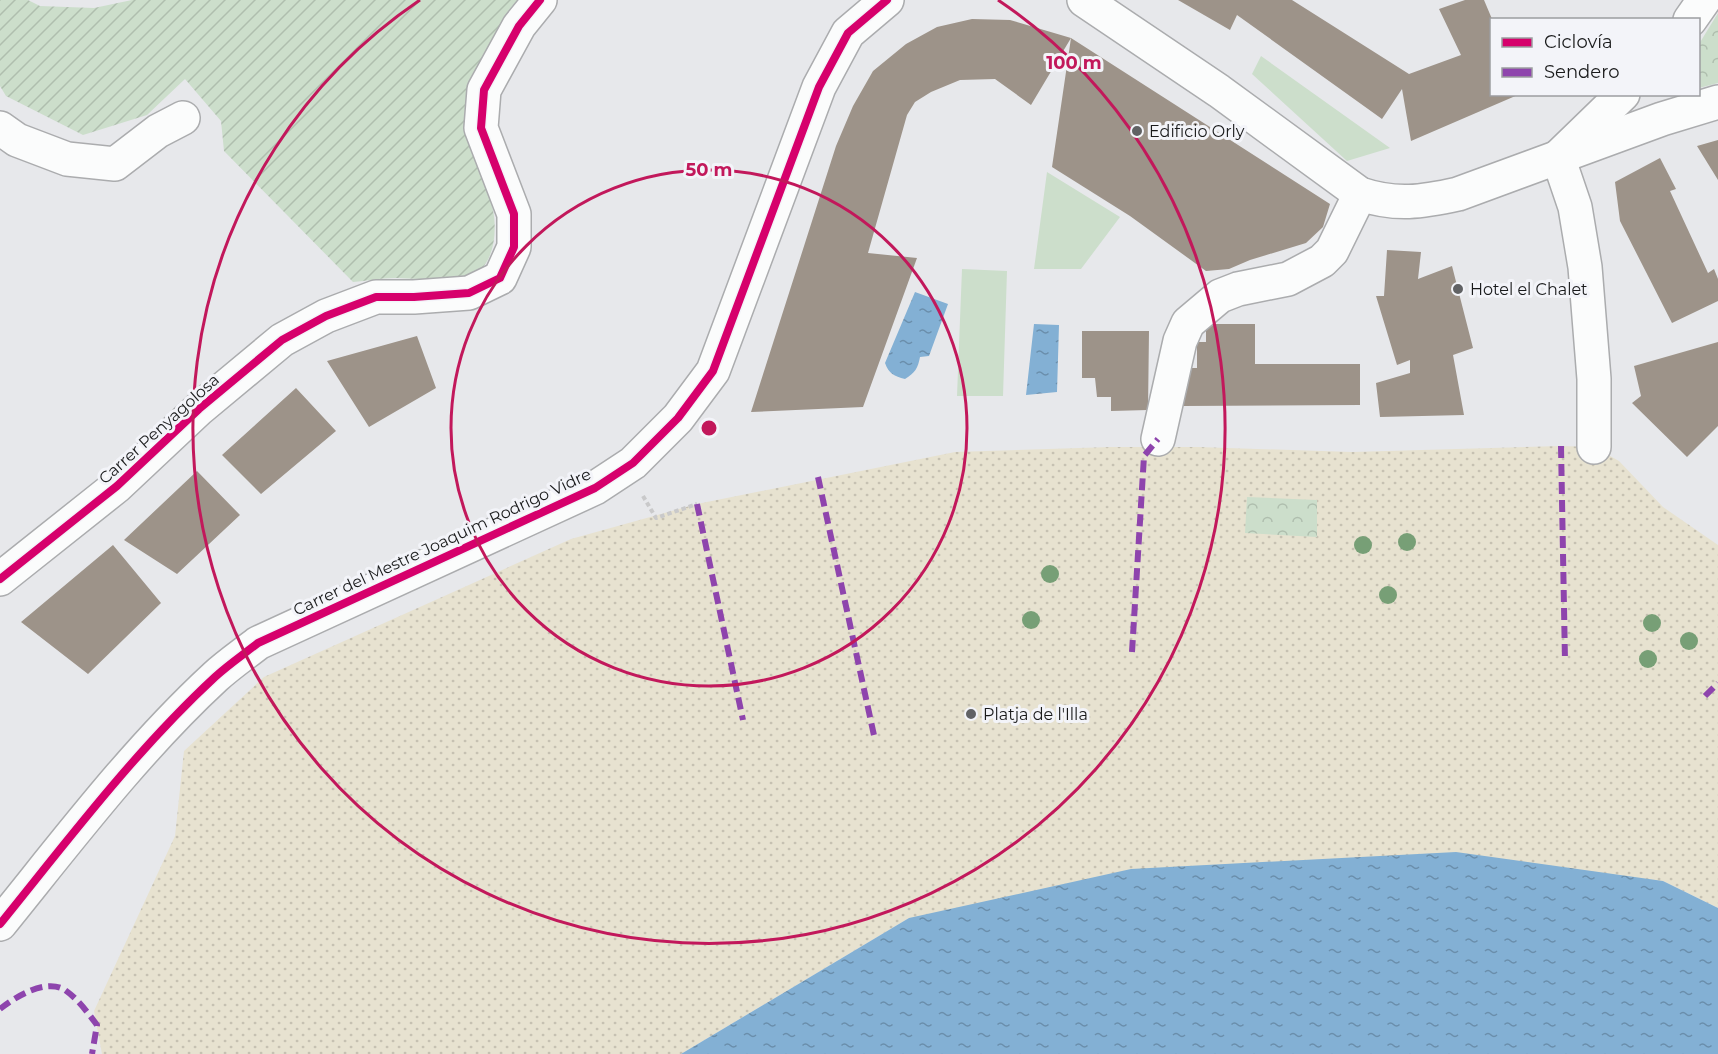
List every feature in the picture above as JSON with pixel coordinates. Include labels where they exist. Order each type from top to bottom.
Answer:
[{"type":"street","name":"Carrer Penyagolosa","points":[[0,579],[117,486],[199,409],[282,340],[326,316],[376,297],[469,293],[500,278],[514,248],[514,214],[481,128],[484,90],[519,26],[540,0]]},
{"type":"street","name":"Carrer del Mestre Joaquim Rodrigo Vidre","points":[[0,924],[98,803],[156,738],[216,676],[262,640],[595,488],[633,463],[678,418],[713,371],[819,87],[848,33],[887,0]]},
{"type":"street","points":[[1084,0],[1219,91],[1360,194],[1380,200],[1400,203],[1458,194],[1662,119],[1718,102]]},
{"type":"street","points":[[1691,18],[1704,0]]},
{"type":"street","points":[[1558,157],[1621,96]]},
{"type":"street","points":[[0,128],[17,140],[67,159],[115,164],[158,130],[183,118]]},
{"type":"street","points":[[1558,157],[1575,207],[1585,267],[1594,379],[1594,447]]},
{"type":"street","points":[[1158,439],[1180,341],[1188,323],[1220,296],[1238,289],[1288,279],[1322,261],[1332,251],[1360,194]]},
{"type":"path","points":[[625,467],[656,518],[697,504]]},
{"type":"green space","points":[[0,0],[28,0],[40,6],[94,8],[132,0],[525,0],[469,141],[493,210],[494,236],[487,261],[476,273],[460,278],[436,280],[389,278],[353,282],[224,151],[221,121],[185,79],[147,115],[83,135],[6,96],[0,86]]},
{"type":"green space","points":[[1718,13],[1718,83],[1700,88],[1700,42]]},
{"type":"green space","points":[[1261,56],[1390,148],[1347,161],[1252,74]]},
{"type":"green space","points":[[1047,172],[1120,217],[1081,269],[1034,269]]},
{"type":"green space","points":[[962,269],[1007,271],[1003,396],[957,396]]},
{"type":"green space","points":[[1247,497],[1317,500],[1317,537],[1245,533]]},
{"type":"sand","name":"Platja de l'Illa","points":[[1198,447],[1352,452],[1594,447],[1619,461],[1663,507],[1718,545],[1718,908],[1663,881],[909,918],[681,1054],[102,1054],[94,1011],[175,836],[184,751],[264,677],[571,539],[697,504],[955,452]]},
{"type":"water","points":[[915,292],[948,304],[929,356],[920,357],[916,370],[905,379],[892,374],[885,363]]},
{"type":"water","points":[[1034,324],[1059,325],[1057,392],[1026,395]]},
{"type":"water","points":[[1456,852],[1663,881],[1718,908],[1718,1054],[681,1054],[909,918],[1131,869]]},
{"type":"building","points":[[1178,0],[1292,0],[1409,74],[1461,55],[1439,9],[1465,0],[1484,0],[1492,18],[1490,96],[1515,96],[1411,141],[1402,89],[1382,119],[1237,15],[1230,30]]},
{"type":"building","points":[[972,19],[1010,20],[1071,38],[1031,105],[995,79],[960,80],[931,92],[915,102],[907,115],[868,253],[917,258],[863,407],[751,412],[836,146],[853,106],[873,71],[906,44],[937,27]]},
{"type":"building","name":"Edificio Orly","points":[[1071,38],[1330,204],[1323,227],[1306,243],[1250,260],[1229,269],[1206,271],[1130,216],[1052,167]]},
{"type":"building","points":[[1718,140],[1718,180],[1697,146]]},
{"type":"building","points":[[1660,158],[1676,189],[1670,191],[1708,273],[1714,269],[1718,279],[1718,301],[1672,323],[1620,221],[1615,182]]},
{"type":"building","points":[[1387,250],[1421,252],[1418,279],[1452,266],[1473,348],[1453,355],[1464,415],[1380,417],[1376,383],[1410,373],[1410,360],[1397,365],[1376,296],[1384,296]]},
{"type":"building","points":[[1206,324],[1255,324],[1255,364],[1360,364],[1360,405],[1183,406],[1182,368],[1197,368],[1197,342],[1206,342]]},
{"type":"building","points":[[1082,331],[1149,331],[1148,410],[1111,411],[1111,397],[1097,397],[1095,378],[1082,378]]},
{"type":"building","points":[[417,336],[436,388],[369,427],[327,361]]},
{"type":"building","points":[[1718,342],[1718,426],[1687,457],[1632,403],[1641,396],[1634,366]]},
{"type":"building","points":[[296,388],[336,431],[261,494],[222,455]]},
{"type":"building","points":[[197,471],[240,515],[177,574],[124,540]]},
{"type":"building","points":[[113,545],[161,603],[88,674],[21,622]]},
{"type":"marked path","points":[[1132,652],[1144,456],[1158,439]]},
{"type":"marked path","points":[[1561,446],[1565,661]]},
{"type":"marked path","points":[[818,477],[875,740]]},
{"type":"marked path","points":[[697,504],[743,720]]},
{"type":"marked path","points":[[1705,696],[1718,683]]},
{"type":"marked path","points":[[0,1009],[31,990],[49,986],[65,990],[97,1025],[92,1054]]},
{"type":"cycle path","points":[[0,579],[117,486],[199,409],[282,340],[326,316],[376,297],[469,293],[500,278],[514,247],[514,214],[481,128],[484,90],[519,26],[540,0]]},
{"type":"cycle path","points":[[0,924],[103,797],[157,735],[215,677],[258,643],[595,488],[633,463],[678,418],[713,371],[819,87],[848,33],[887,0]]},
{"type":"place","name":"Edificio Orly","points":[[1137,131]]},
{"type":"place","name":"Hotel el Chalet","points":[[1458,289]]},
{"type":"place","name":"Platja de l'Illa","points":[[971,714]]}]
